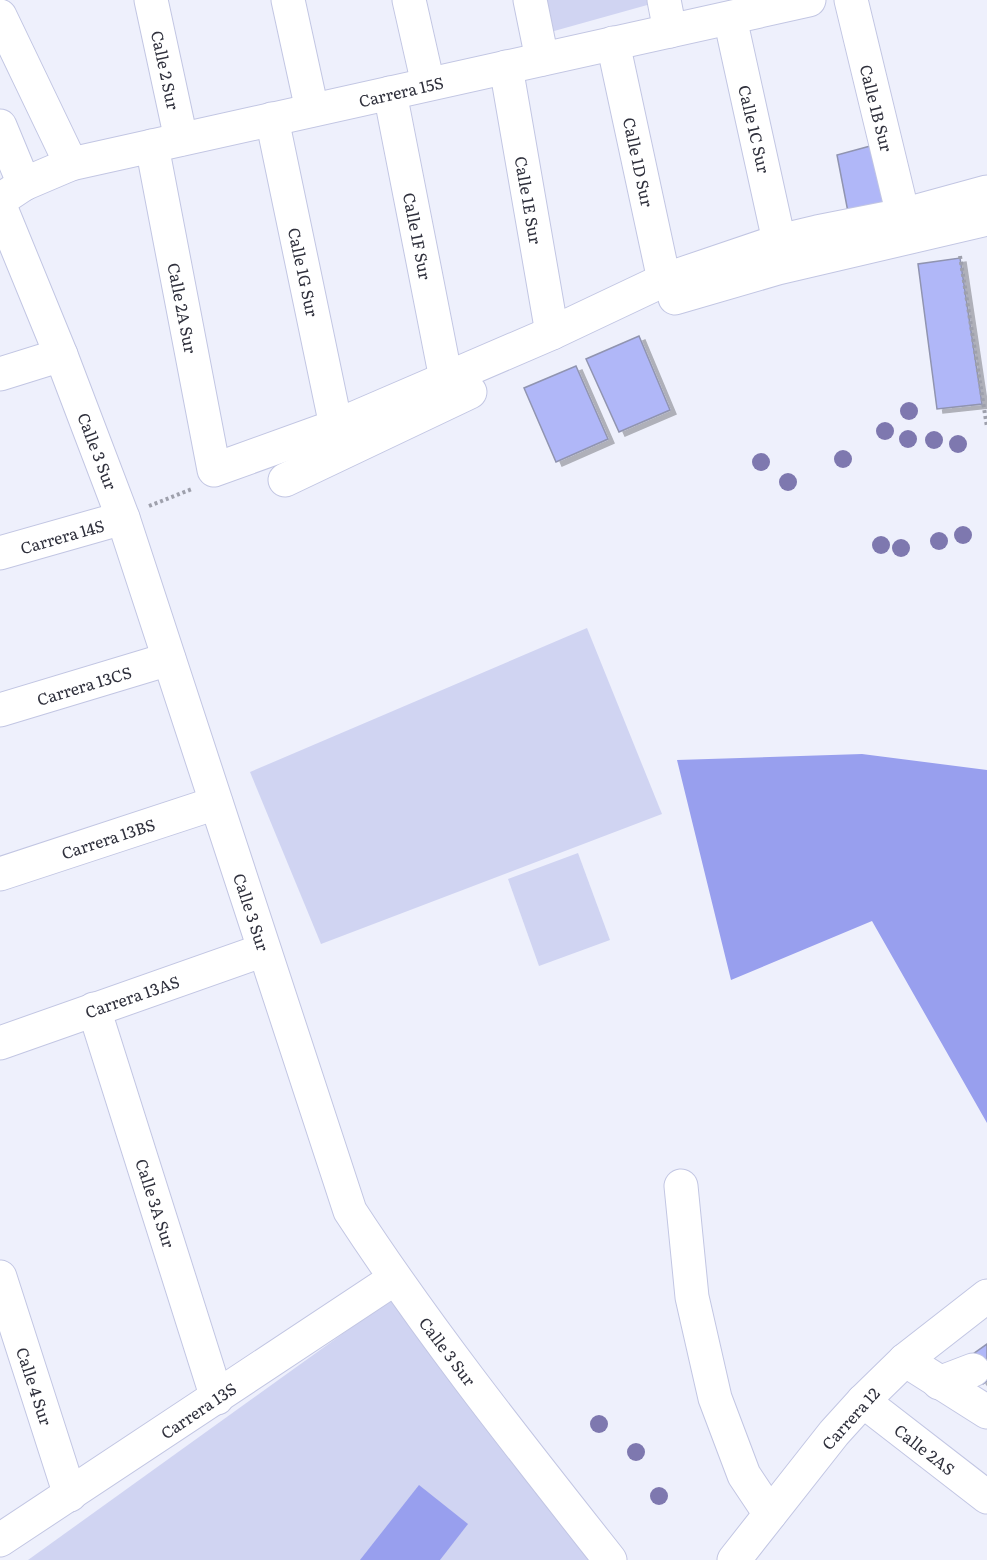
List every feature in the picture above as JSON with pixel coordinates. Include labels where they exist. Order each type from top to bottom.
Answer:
[{"type":"street","name":"Calle 2 Sur","points":[[151,0],[167,143]]},
{"type":"street","points":[[288,0],[312,110]]},
{"type":"street","points":[[410,0],[428,84]]},
{"type":"street","points":[[530,0],[542,59]]},
{"type":"street","name":"Carrera 15S","points":[[12,192],[71,164],[613,43],[667,15],[730,18],[809,0]]},
{"type":"street","name":"Calle 1B Sur","points":[[851,0],[903,215]]},
{"type":"street","points":[[0,16],[71,164]]},
{"type":"street","name":"Calle 1C Sur","points":[[730,18],[779,241]]},
{"type":"street","name":"Calle 1D Sur","points":[[613,43],[664,280]]},
{"type":"street","name":"Calle 1E Sur","points":[[506,67],[552,333]]},
{"type":"street","name":"Calle 1F Sur","points":[[390,93],[446,379]]},
{"type":"street","name":"Calle 1G Sur","points":[[272,119],[336,426]]},
{"type":"street","points":[[0,126],[12,192]]},
{"type":"street","name":"Calle 2A Sur","points":[[167,143],[206,478]]},
{"type":"street","points":[[206,478],[446,379],[552,333],[664,280],[779,241],[903,215],[987,192]]},
{"type":"street","name":"Calle 3 Sur","points":[[0,206],[60,355],[135,512],[169,659],[350,1211],[394,1279],[509,1433],[610,1560]]},
{"type":"street","points":[[285,480],[660,302],[778,268],[971,223]]},
{"type":"street","points":[[0,374],[60,355]]},
{"type":"street","name":"Carrera 14S","points":[[0,554],[135,512]]},
{"type":"street","name":"Carrera 13CS","points":[[0,710],[169,659]]},
{"type":"street","name":"Carrera 13BS","points":[[0,874],[216,803]]},
{"type":"street","name":"Carrera 13AS","points":[[0,1043],[264,950]]},
{"type":"street","name":"Calle 3A Sur","points":[[94,1009],[217,1398]]},
{"type":"street","points":[[681,1186],[692,1297],[715,1398],[744,1475],[770,1514]]},
{"type":"street","name":"Calle 4 Sur","points":[[0,1277],[70,1495]]},
{"type":"street","name":"Carrera 13S","points":[[0,1540],[394,1279]]},
{"type":"street","name":"Carrera 12","points":[[734,1560],[834,1433],[863,1401],[905,1360],[987,1296]]},
{"type":"street","points":[[905,1360],[987,1412]]},
{"type":"street","points":[[939,1383],[973,1370]]},
{"type":"street","name":"Calle 2AS","points":[[863,1401],[987,1497]]},
{"type":"path","points":[[971,223],[987,427]]},
{"type":"path","points":[[135,512],[206,478]]},
{"type":"shaded area","points":[[540,0],[657,0],[658,2],[547,33]]},
{"type":"shaded area","points":[[587,628],[662,814],[321,944],[250,772]]},
{"type":"shaded area","points":[[578,853],[610,940],[539,966],[508,879]]},
{"type":"shaded area","points":[[391,1299],[590,1560],[28,1560]]},
{"type":"water","points":[[862,754],[987,770],[987,1123],[872,921],[731,980],[677,760]]},
{"type":"water","points":[[419,1485],[468,1524],[440,1560],[360,1560]]},
{"type":"building","points":[[874,145],[887,203],[848,212],[837,155]]},
{"type":"building","points":[[960,258],[982,404],[937,409],[918,264]]},
{"type":"building","points":[[639,336],[670,410],[619,432],[586,359]]},
{"type":"building","points":[[576,366],[608,439],[556,462],[524,388]]},
{"type":"building","points":[[987,1344],[987,1381],[983,1384],[966,1359]]}]
